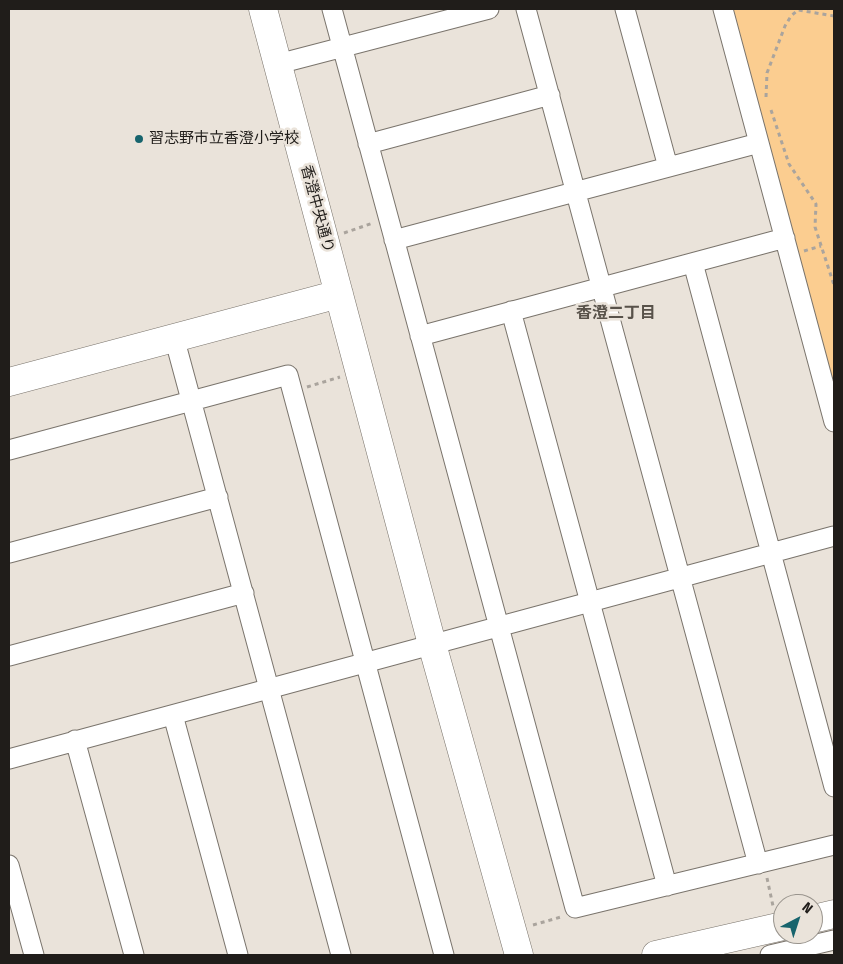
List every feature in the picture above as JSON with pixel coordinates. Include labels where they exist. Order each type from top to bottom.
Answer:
[{"type":"street","name":"香澄中央通り","points":[[263,9],[432,644],[519,955]]},
{"type":"street","points":[[332,9],[575,908],[834,845]]},
{"type":"street","points":[[278,64],[489,9]]},
{"type":"street","points":[[526,9],[681,578],[761,863]]},
{"type":"street","points":[[624,9],[668,167]]},
{"type":"street","points":[[723,9],[834,422]]},
{"type":"street","points":[[368,144],[550,96]]},
{"type":"street","points":[[394,240],[759,143]]},
{"type":"street","points":[[420,336],[785,238]]},
{"type":"street","points":[[692,262],[834,787]]},
{"type":"street","points":[[9,382],[339,294]]},
{"type":"street","points":[[511,312],[667,886]]},
{"type":"street","points":[[174,338],[341,955]]},
{"type":"street","points":[[9,450],[288,375],[444,955]]},
{"type":"street","points":[[9,553],[218,496]]},
{"type":"street","points":[[9,759],[834,536]]},
{"type":"street","points":[[9,656],[244,593]]},
{"type":"street","points":[[173,714],[238,955]]},
{"type":"street","points":[[75,740],[134,955]]},
{"type":"street","points":[[9,865],[34,955]]},
{"type":"street","points":[[656,955],[773,922]]},
{"type":"street","points":[[770,955],[802,952],[834,940]]},
{"type":"path","points":[[834,16],[798,10],[791,16],[785,26],[767,73],[766,84],[766,96],[789,164],[816,204],[815,227],[832,268],[834,285]]},
{"type":"path","points":[[341,234],[388,218]]},
{"type":"path","points":[[292,391],[347,374]]},
{"type":"path","points":[[761,863],[773,901]]},
{"type":"path","points":[[528,926],[568,915],[575,908]]},
{"type":"shaded area","points":[[729,9],[834,9],[834,397]]},
{"type":"place","name":"習志野市立香澄小学校","points":[[139,139]]},
{"type":"district","name":"香澄二丁目","points":[[616,314]]}]
